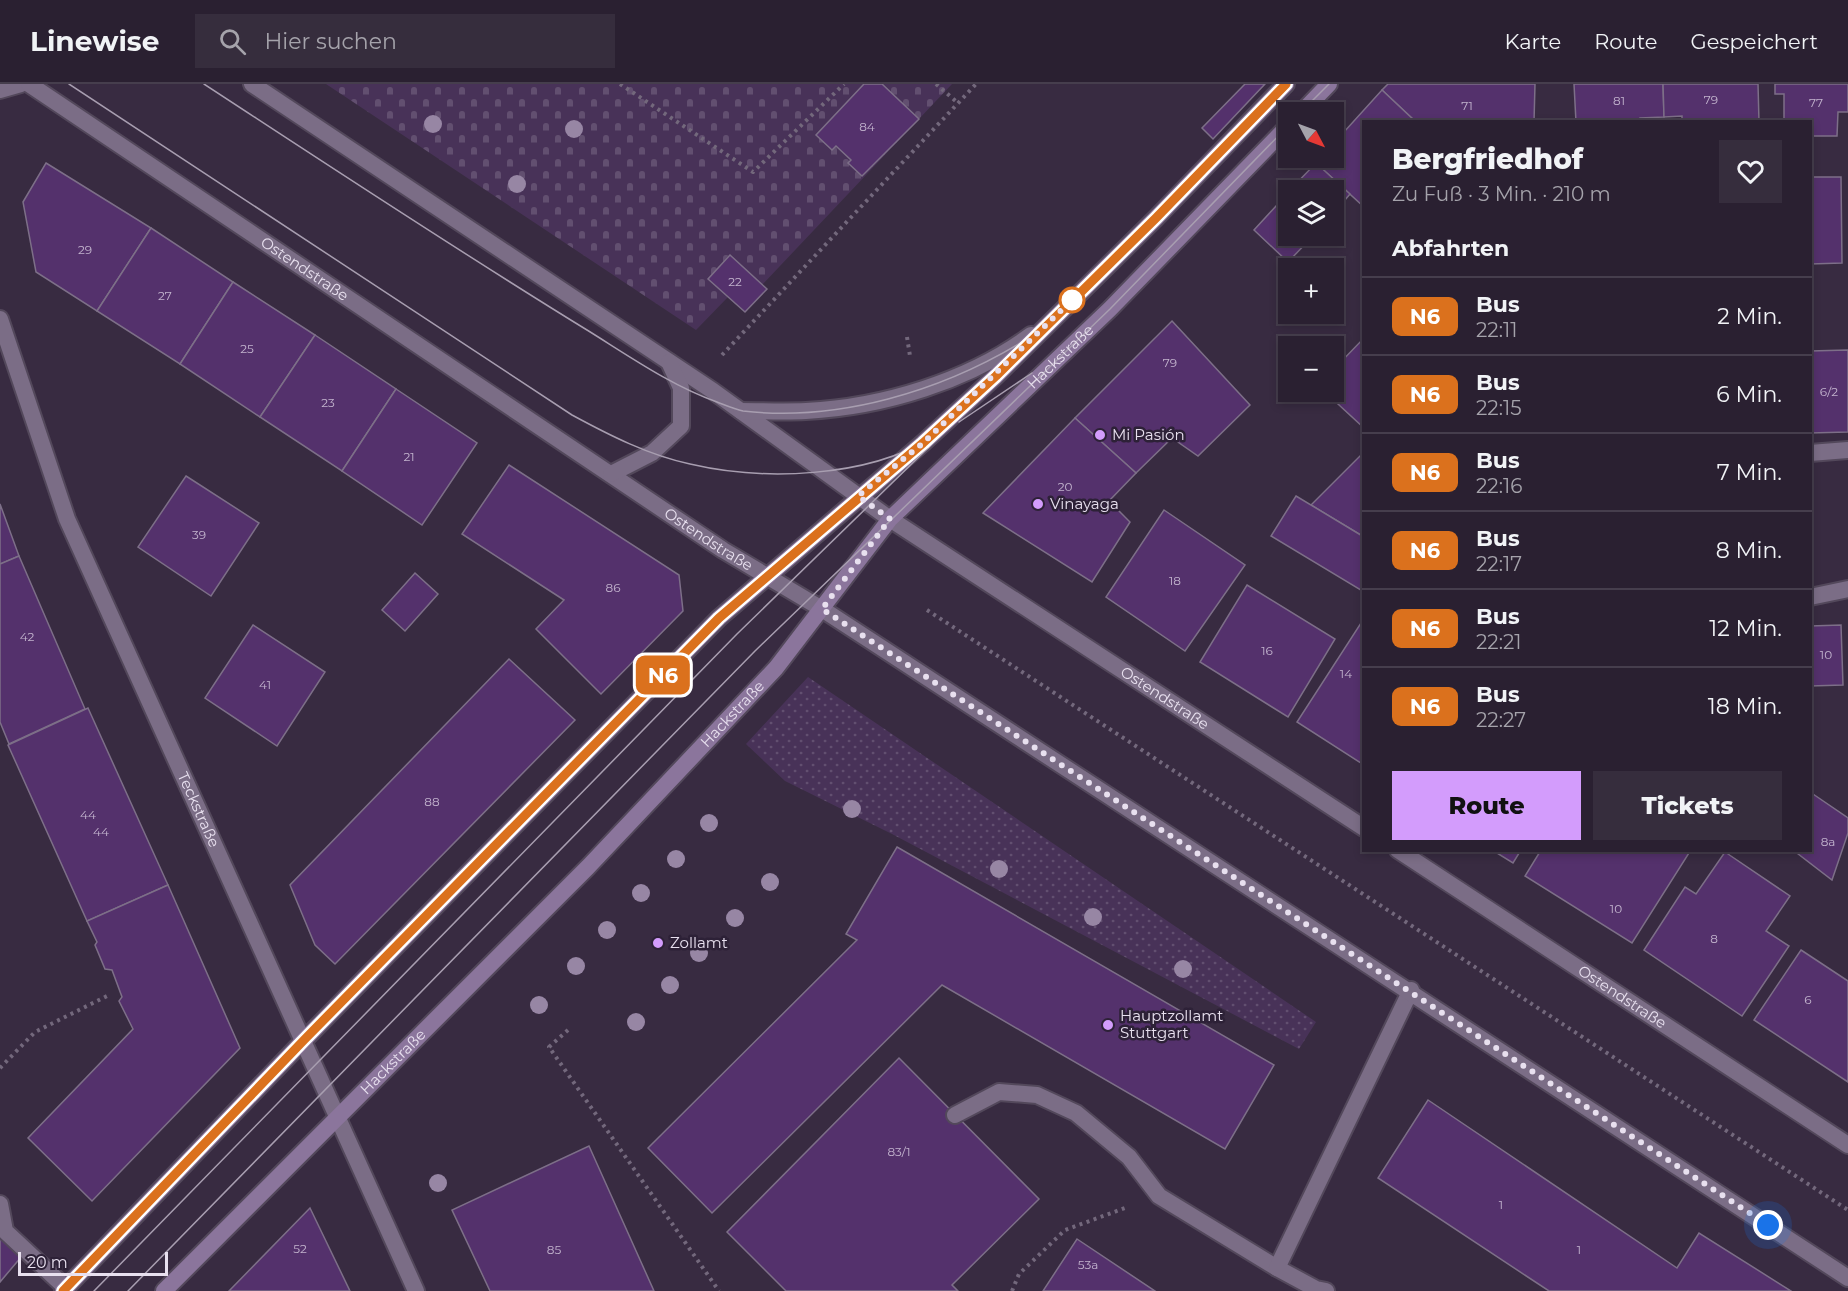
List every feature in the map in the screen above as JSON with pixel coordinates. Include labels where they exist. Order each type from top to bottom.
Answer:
[{"type":"main road","name":"Hackstraße","points":[[64,1290],[304,1040],[711,627],[765,576],[923,443],[1156,218],[1286,84]]},
{"type":"main road","points":[[1312,102],[1329,84]]},
{"type":"main road","name":"Hackstraße","points":[[164,1291],[588,867],[776,668],[890,519],[1110,309],[1278,136]]},
{"type":"street","points":[[0,90],[21,84]]},
{"type":"street","name":"Ostendstraße","points":[[28,84],[765,576],[822,609],[1411,990],[1848,1278]]},
{"type":"street","name":"Ostendstraße","points":[[252,84],[741,411],[890,519],[1362,827]]},
{"type":"street","name":"Teckstraße","points":[[0,320],[67,519],[192,801],[339,1116],[356,1160],[416,1291]]},
{"type":"street","points":[[741,411],[807,411],[873,402],[931,386],[987,363],[1049,322]]},
{"type":"street","points":[[611,474],[652,453],[681,426],[681,388],[669,362]]},
{"type":"street","points":[[1812,453],[1848,450]]},
{"type":"street","points":[[1812,597],[1848,589]]},
{"type":"street","name":"Ostendstraße","points":[[1401,852],[1848,1145]]},
{"type":"street","points":[[1277,1268],[1411,990]]},
{"type":"street","points":[[955,1114],[999,1092],[1037,1095],[1076,1113],[1129,1157],[1159,1196],[1277,1268],[1316,1289],[1326,1291]]},
{"type":"street","points":[[0,1204],[5,1231],[64,1290]]},
{"type":"path","points":[[620,84],[753,172],[844,84]]},
{"type":"path","points":[[936,84],[958,103]]},
{"type":"path","points":[[698,382],[976,84]]},
{"type":"path","points":[[907,336],[910,355]]},
{"type":"path","points":[[927,610],[1848,1210]]},
{"type":"path","points":[[0,1068],[35,1032],[109,995]]},
{"type":"path","points":[[568,1030],[549,1047],[719,1291]]},
{"type":"path","points":[[1012,1291],[1019,1274],[1065,1230],[1159,1196]]},
{"type":"green space","points":[[326,84],[952,84],[762,285],[729,255],[708,279],[728,297],[696,330]]},
{"type":"green space","points":[[808,677],[1316,1022],[1299,1049],[892,834],[785,781],[746,744]]},
{"type":"building","points":[[864,84],[882,84],[919,119],[862,176],[848,163],[851,160],[836,146],[832,150],[816,135]]},
{"type":"building","points":[[1245,84],[1265,84],[1213,139],[1202,128]]},
{"type":"building","points":[[1388,84],[1535,84],[1534,120],[1414,120],[1382,90]]},
{"type":"building","points":[[1574,84],[1663,84],[1664,117],[1640,118],[1640,120],[1576,120]]},
{"type":"building","points":[[1663,84],[1758,84],[1759,120],[1682,120],[1682,116],[1664,117]]},
{"type":"building","points":[[1775,84],[1848,84],[1848,112],[1838,112],[1837,136],[1812,136],[1812,120],[1784,120],[1784,94],[1775,94]]},
{"type":"building","points":[[1382,90],[1414,120],[1362,120],[1362,205],[1344,189],[1344,180],[1335,180],[1321,168],[1344,168],[1344,132]]},
{"type":"building","points":[[46,163],[151,228],[97,311],[36,272],[23,202]]},
{"type":"building","points":[[1311,168],[1321,168],[1335,180],[1300,180]]},
{"type":"building","points":[[1812,177],[1841,177],[1842,263],[1812,264]]},
{"type":"building","points":[[1344,189],[1350,194],[1344,201]]},
{"type":"building","points":[[1278,204],[1278,246],[1303,246],[1292,258],[1284,258],[1254,230]]},
{"type":"building","points":[[151,228],[233,282],[180,364],[97,311]]},
{"type":"building","points":[[730,255],[767,289],[745,312],[708,279]]},
{"type":"building","points":[[233,282],[315,335],[260,417],[180,364]]},
{"type":"building","points":[[1172,321],[1250,405],[1198,456],[1172,438],[1136,473],[1075,418]]},
{"type":"building","points":[[315,335],[396,389],[342,471],[260,417]]},
{"type":"building","points":[[1362,340],[1362,426],[1336,402],[1344,402],[1344,359]]},
{"type":"building","points":[[1848,350],[1848,432],[1812,433],[1812,351]]},
{"type":"building","points":[[396,389],[477,443],[422,525],[342,471]]},
{"type":"building","points":[[1075,418],[1136,473],[1109,501],[1130,522],[1092,582],[983,513]]},
{"type":"building","points":[[1362,454],[1362,536],[1311,505]]},
{"type":"building","points":[[509,465],[679,575],[683,611],[601,694],[536,629],[564,600],[462,534]]},
{"type":"building","points":[[186,476],[259,523],[211,596],[138,547]]},
{"type":"building","points":[[1296,496],[1362,536],[1362,591],[1271,536]]},
{"type":"building","points":[[0,504],[19,556],[0,564]]},
{"type":"building","points":[[1164,510],[1245,565],[1185,651],[1106,597]]},
{"type":"building","points":[[19,556],[85,709],[9,744],[0,722],[0,564]]},
{"type":"building","points":[[415,573],[438,594],[405,631],[382,610]]},
{"type":"building","points":[[1247,585],[1335,639],[1288,717],[1200,662]]},
{"type":"building","points":[[1361,623],[1362,764],[1297,722]]},
{"type":"building","points":[[253,625],[325,672],[277,746],[205,698]]},
{"type":"building","points":[[1841,625],[1843,685],[1812,686],[1812,626]]},
{"type":"building","points":[[509,659],[575,720],[335,964],[315,945],[290,885]]},
{"type":"building","points":[[88,708],[168,885],[87,921],[8,745]]},
{"type":"building","points":[[1812,793],[1848,818],[1848,833],[1832,880],[1796,852],[1812,852]]},
{"type":"building","name":"Hauptzollamt Stuttgart","points":[[897,847],[1274,1065],[1225,1149],[942,985],[712,1213],[648,1148],[857,940],[846,934]]},
{"type":"building","points":[[1495,852],[1520,852],[1513,863]]},
{"type":"building","points":[[1540,852],[1689,853],[1632,943],[1525,876]]},
{"type":"building","points":[[1725,852],[1790,896],[1766,931],[1789,946],[1742,1016],[1644,950],[1685,887],[1696,894]]},
{"type":"building","points":[[168,885],[240,1048],[92,1201],[28,1138],[133,1029],[119,1001],[122,997],[112,970],[105,969],[95,945],[97,942],[87,921]]},
{"type":"building","points":[[1801,950],[1848,981],[1848,1082],[1754,1020]]},
{"type":"building","points":[[899,1058],[1039,1199],[952,1285],[958,1291],[786,1291],[727,1232]]},
{"type":"building","points":[[1428,1100],[1677,1268],[1699,1233],[1791,1291],[1549,1291],[1378,1178]]},
{"type":"building","points":[[589,1146],[654,1291],[490,1291],[452,1210]]},
{"type":"building","points":[[310,1208],[350,1291],[229,1291]]},
{"type":"building","points":[[0,1238],[22,1256],[0,1282]]},
{"type":"building","points":[[1077,1239],[1155,1291],[1043,1291]]},
{"type":"tram line","points":[[69,84],[572,415],[644,450],[690,464],[749,473],[781,474],[845,468],[876,461],[905,451],[931,438]]},
{"type":"tram line","points":[[204,84],[634,360],[666,379],[736,409],[779,413],[816,412],[888,399],[958,375],[1022,342]]},
{"type":"tram line","points":[[94,1291],[737,634],[929,447],[1286,84]]},
{"type":"tram line","points":[[1311,102],[1329,84]]},
{"type":"tram line","points":[[128,1291],[755,651],[1110,309],[1278,136]]},
{"type":"tram line","points":[[959,422],[1032,373]]},
{"type":"bus line","name":"N6","points":[[63,1291],[304,1040],[719,618],[858,496],[923,443],[996,376],[1156,218],[1286,84]]},
{"type":"place","name":"Mi Pasión","points":[[1100,435]]},
{"type":"place","name":"Vinayaga","points":[[1038,504]]},
{"type":"place","name":"Zollamt","points":[[658,943]]},
{"type":"place","name":"Hauptzollamt Stuttgart","points":[[1108,1025]]},
{"type":"route","points":[[1072,300],[1074,298],[1049,322],[996,376],[923,443],[858,496],[890,519],[822,609],[1411,990],[1768,1225]]}]
